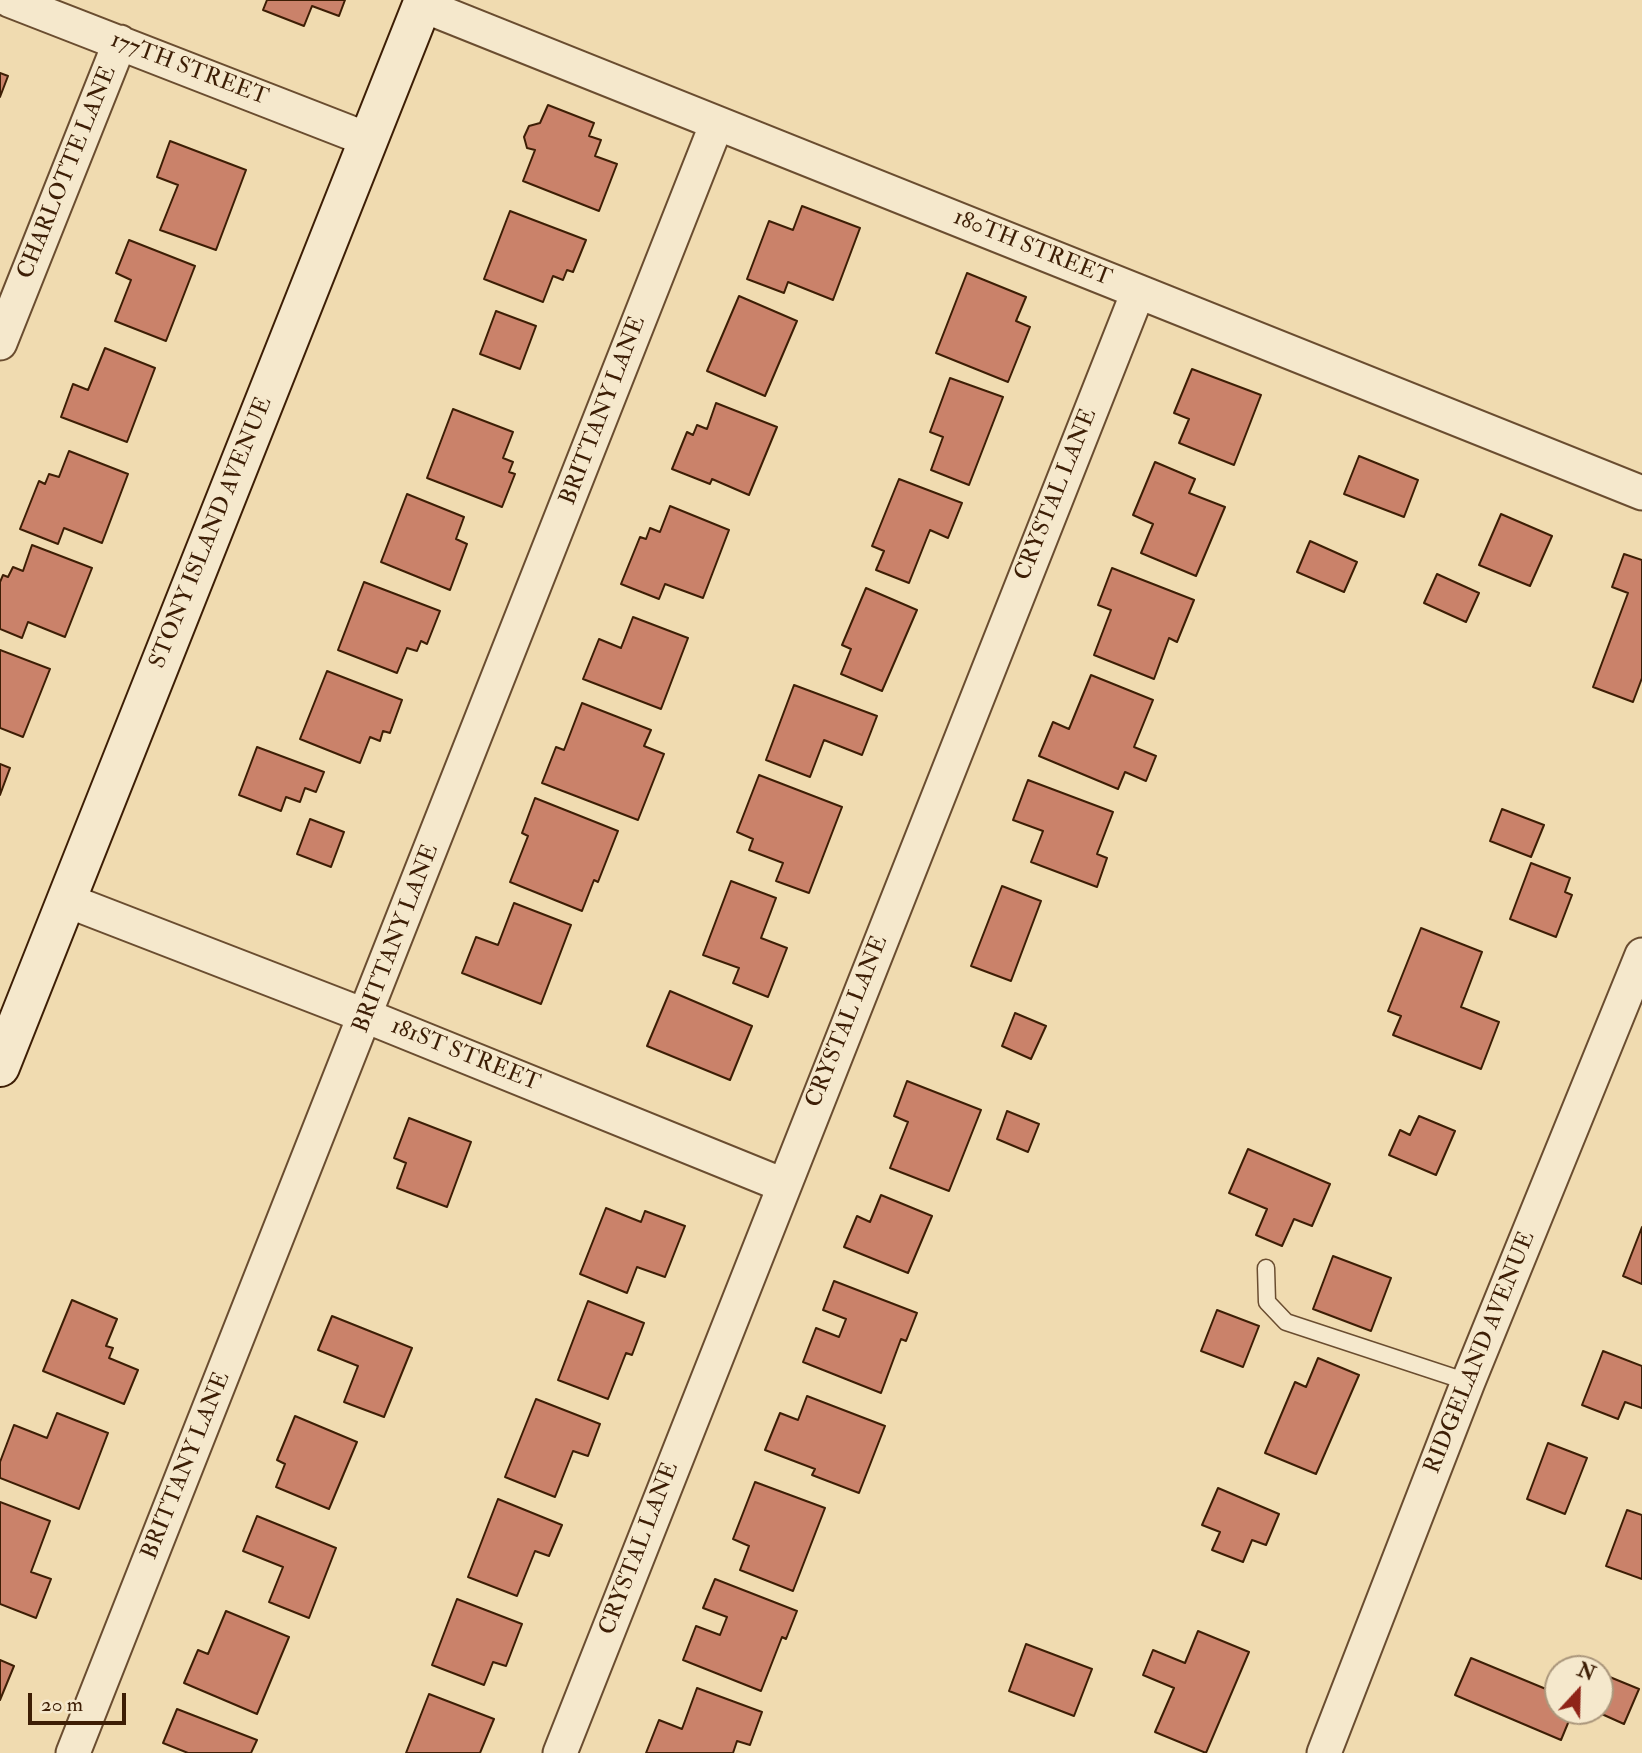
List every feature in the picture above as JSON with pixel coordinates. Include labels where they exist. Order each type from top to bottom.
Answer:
[{"type":"street","name":"177TH STREET","points":[[9,0],[369,140]]},
{"type":"street","name":"180TH STREET","points":[[423,3],[718,124],[1642,493]]},
{"type":"street","name":"STONY ISLAND AVENUE","points":[[0,1067],[423,3]]},
{"type":"street","name":"CHARLOTTE LANE","points":[[0,343],[120,42]]},
{"type":"street","name":"BRITTANY LANE","points":[[73,1753],[718,124]]},
{"type":"street","name":"CRYSTAL LANE","points":[[560,1753],[1138,292]]},
{"type":"street","name":"181ST STREET","points":[[66,900],[366,1016],[783,1185]]},
{"type":"street","name":"RIDGELAND AVENUE","points":[[1324,1753],[1468,1382],[1642,954]]},
{"type":"lane","points":[[1266,1268],[1267,1302],[1286,1322],[1468,1382]]},
{"type":"building","points":[[267,0],[345,0],[339,16],[312,6],[304,26],[263,10]]},
{"type":"building","points":[[0,73],[8,76],[0,97]]},
{"type":"building","points":[[548,105],[594,123],[589,136],[601,140],[595,156],[617,164],[599,211],[523,181],[535,150],[527,148],[524,137],[529,126],[540,123]]},
{"type":"building","points":[[170,141],[246,170],[216,250],[160,230],[178,185],[157,177]]},
{"type":"building","points":[[802,206],[860,228],[833,300],[788,282],[784,293],[747,279],[769,221],[793,230]]},
{"type":"building","points":[[510,211],[586,240],[573,272],[567,270],[563,280],[553,276],[543,302],[484,279]]},
{"type":"building","points":[[129,240],[195,266],[166,341],[115,321],[131,280],[116,273]]},
{"type":"building","points":[[967,273],[1026,297],[1016,321],[1030,327],[1008,382],[936,353]]},
{"type":"building","points":[[739,296],[797,321],[765,396],[707,371]]},
{"type":"building","points":[[496,311],[536,326],[520,369],[480,354]]},
{"type":"building","points":[[105,348],[155,368],[127,442],[61,417],[73,384],[88,390]]},
{"type":"building","points":[[1192,369],[1261,395],[1234,465],[1179,443],[1189,419],[1174,413]]},
{"type":"building","points":[[950,378],[1003,397],[969,485],[931,470],[943,437],[930,432]]},
{"type":"building","points":[[716,403],[777,427],[749,495],[712,479],[710,484],[672,469],[687,432],[693,435],[697,425],[707,429]]},
{"type":"building","points":[[453,409],[513,432],[503,458],[513,462],[509,472],[515,474],[502,507],[427,478]]},
{"type":"building","points":[[69,451],[128,474],[102,543],[64,528],[58,544],[20,529],[39,481],[45,484],[49,474],[59,477]]},
{"type":"building","points":[[1359,456],[1418,480],[1404,517],[1344,494]]},
{"type":"building","points":[[1155,462],[1195,479],[1189,493],[1225,507],[1196,576],[1141,553],[1153,524],[1133,515]]},
{"type":"building","points":[[899,479],[962,503],[948,538],[930,530],[909,583],[876,570],[884,551],[872,546]]},
{"type":"building","points":[[407,494],[464,517],[456,539],[467,544],[450,590],[381,562]]},
{"type":"building","points":[[670,506],[729,530],[703,598],[665,584],[659,599],[621,584],[640,537],[646,539],[650,528],[660,532]]},
{"type":"building","points":[[1501,514],[1552,536],[1530,586],[1479,565]]},
{"type":"building","points":[[1310,541],[1357,562],[1344,592],[1297,572]]},
{"type":"building","points":[[32,545],[92,568],[65,637],[28,622],[22,638],[0,629],[0,582],[3,575],[8,577],[13,567],[23,571]]},
{"type":"building","points":[[1624,554],[1642,560],[1642,678],[1633,702],[1593,687],[1628,593],[1612,587]]},
{"type":"building","points":[[1112,568],[1194,600],[1177,642],[1169,638],[1154,679],[1094,655],[1111,610],[1098,605]]},
{"type":"building","points":[[1437,574],[1479,593],[1466,622],[1424,603]]},
{"type":"building","points":[[364,582],[440,611],[427,644],[421,641],[417,651],[407,648],[397,673],[338,650]]},
{"type":"building","points":[[866,588],[917,610],[882,691],[841,674],[851,649],[842,645]]},
{"type":"building","points":[[633,617],[688,638],[661,709],[583,679],[599,639],[621,648]]},
{"type":"building","points":[[0,650],[50,669],[23,737],[0,728]]},
{"type":"building","points":[[327,671],[402,700],[390,733],[383,731],[380,741],[370,737],[360,763],[300,739]]},
{"type":"building","points":[[1091,675],[1153,700],[1134,747],[1156,756],[1146,781],[1125,772],[1118,789],[1039,756],[1053,722],[1069,729]]},
{"type":"building","points":[[794,685],[877,716],[862,755],[824,740],[810,777],[766,760]]},
{"type":"building","points":[[582,703],[651,730],[644,746],[664,754],[638,820],[542,783],[556,747],[564,750]]},
{"type":"building","points":[[257,747],[324,772],[316,792],[305,788],[300,802],[286,797],[281,811],[239,795]]},
{"type":"building","points":[[0,764],[10,768],[0,795]]},
{"type":"building","points":[[759,775],[842,807],[809,893],[776,881],[783,863],[749,850],[753,839],[737,832]]},
{"type":"building","points":[[1028,780],[1113,812],[1097,854],[1107,858],[1097,887],[1031,862],[1043,831],[1013,820]]},
{"type":"building","points":[[535,798],[618,831],[598,882],[594,880],[582,911],[510,882],[528,836],[522,833]]},
{"type":"building","points":[[1502,809],[1544,825],[1531,857],[1490,841]]},
{"type":"building","points":[[310,819],[344,832],[331,867],[297,854]]},
{"type":"building","points":[[1531,863],[1570,878],[1565,892],[1572,895],[1556,937],[1510,919]]},
{"type":"building","points":[[731,881],[776,898],[761,938],[787,948],[768,997],[733,983],[739,968],[703,955]]},
{"type":"building","points":[[1002,886],[1041,901],[1011,981],[971,966]]},
{"type":"building","points":[[514,903],[571,925],[541,1004],[462,973],[476,937],[498,945]]},
{"type":"building","points":[[1421,928],[1482,952],[1461,1007],[1499,1022],[1481,1069],[1393,1035],[1401,1016],[1388,1011]]},
{"type":"building","points":[[670,991],[752,1026],[730,1080],[647,1046]]},
{"type":"building","points":[[1015,1013],[1046,1026],[1031,1059],[1002,1046]]},
{"type":"building","points":[[907,1081],[981,1110],[949,1191],[890,1168],[908,1122],[894,1116]]},
{"type":"building","points":[[1007,1111],[1039,1124],[1028,1152],[997,1139]]},
{"type":"building","points":[[1419,1116],[1455,1131],[1436,1175],[1389,1155],[1400,1130],[1410,1135]]},
{"type":"building","points":[[409,1118],[471,1142],[447,1207],[397,1188],[406,1163],[394,1158]]},
{"type":"building","points":[[1248,1149],[1330,1184],[1312,1226],[1294,1219],[1282,1246],[1256,1235],[1267,1209],[1229,1193]]},
{"type":"building","points":[[881,1195],[932,1216],[908,1273],[844,1247],[857,1216],[870,1222]]},
{"type":"building","points":[[606,1208],[641,1222],[645,1211],[685,1226],[665,1277],[637,1267],[627,1293],[580,1274]]},
{"type":"building","points":[[1642,1227],[1642,1284],[1623,1276]]},
{"type":"building","points":[[1333,1256],[1391,1278],[1371,1331],[1313,1309]]},
{"type":"building","points":[[834,1281],[917,1313],[906,1341],[901,1339],[881,1393],[803,1362],[816,1328],[839,1337],[846,1319],[823,1310]]},
{"type":"building","points":[[72,1300],[117,1319],[106,1346],[113,1348],[109,1358],[138,1370],[124,1404],[43,1371]]},
{"type":"building","points":[[588,1301],[644,1323],[632,1355],[626,1353],[608,1399],[558,1380]]},
{"type":"building","points":[[1217,1310],[1259,1326],[1243,1367],[1201,1351]]},
{"type":"building","points":[[332,1316],[412,1348],[384,1417],[344,1402],[358,1366],[318,1350]]},
{"type":"building","points":[[1603,1351],[1642,1366],[1642,1408],[1625,1402],[1618,1419],[1582,1405]]},
{"type":"building","points":[[1318,1358],[1359,1375],[1316,1474],[1265,1453],[1295,1382],[1306,1387]]},
{"type":"building","points":[[807,1396],[885,1426],[859,1493],[812,1475],[815,1469],[765,1450],[780,1413],[798,1420]]},
{"type":"building","points":[[536,1399],[600,1424],[588,1456],[573,1451],[555,1497],[505,1477]]},
{"type":"building","points":[[57,1413],[108,1433],[79,1509],[0,1478],[0,1462],[14,1425],[47,1438]]},
{"type":"building","points":[[295,1416],[357,1442],[329,1509],[276,1487],[285,1464],[277,1460]]},
{"type":"building","points":[[1548,1443],[1587,1458],[1565,1514],[1527,1499]]},
{"type":"building","points":[[755,1482],[825,1508],[793,1591],[740,1570],[749,1546],[733,1539]]},
{"type":"building","points":[[1218,1488],[1279,1514],[1266,1545],[1252,1540],[1243,1562],[1212,1550],[1220,1532],[1202,1525]]},
{"type":"building","points":[[498,1499],[562,1525],[549,1556],[535,1551],[517,1596],[468,1577]]},
{"type":"building","points":[[0,1502],[50,1521],[31,1572],[51,1579],[36,1618],[0,1604]]},
{"type":"building","points":[[1627,1510],[1642,1515],[1642,1579],[1606,1566]]},
{"type":"building","points":[[257,1516],[336,1548],[309,1618],[269,1602],[283,1567],[243,1551]]},
{"type":"building","points":[[715,1579],[797,1611],[786,1639],[782,1637],[761,1691],[683,1660],[696,1626],[720,1635],[727,1617],[703,1608]]},
{"type":"building","points":[[457,1599],[522,1624],[506,1666],[493,1662],[484,1685],[432,1665]]},
{"type":"building","points":[[226,1611],[289,1637],[257,1714],[184,1683],[198,1650],[208,1654]]},
{"type":"building","points":[[1198,1631],[1249,1652],[1206,1753],[1155,1732],[1174,1688],[1143,1675],[1153,1650],[1185,1663]]},
{"type":"building","points":[[1026,1644],[1092,1669],[1074,1716],[1009,1691]]},
{"type":"building","points":[[1471,1658],[1544,1688],[1544,1725],[1567,1725],[1561,1740],[1455,1695]]},
{"type":"building","points":[[0,1660],[14,1666],[0,1700]]},
{"type":"building","points":[[1614,1679],[1639,1689],[1624,1724],[1614,1720]]},
{"type":"building","points":[[697,1688],[762,1712],[750,1745],[737,1741],[733,1753],[646,1753],[659,1720],[682,1729]]},
{"type":"building","points":[[429,1694],[494,1719],[480,1753],[406,1753]]},
{"type":"building","points":[[177,1709],[257,1740],[251,1753],[188,1753],[163,1743]]}]
